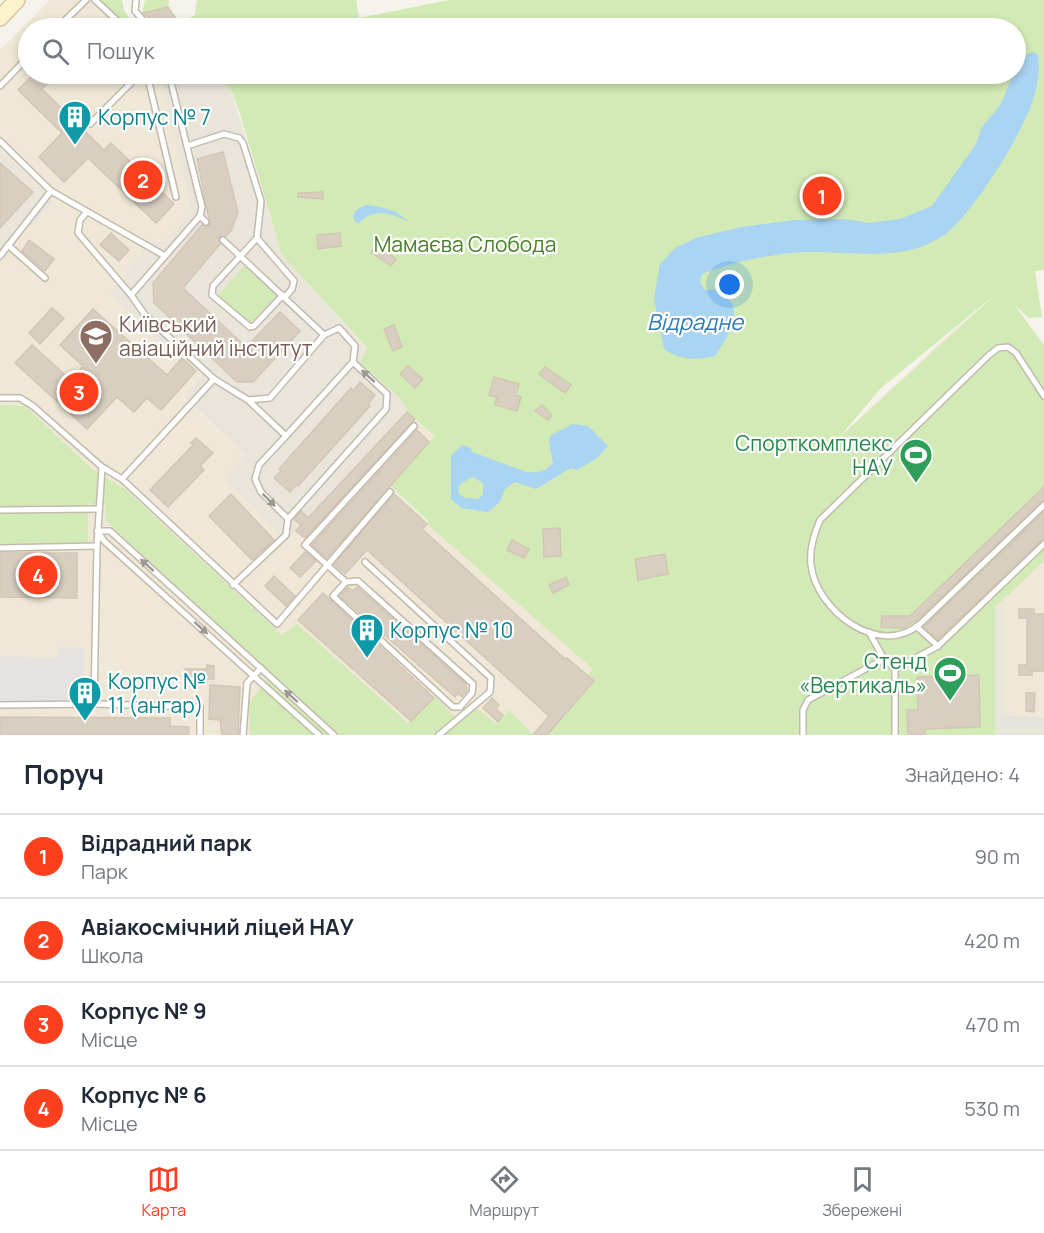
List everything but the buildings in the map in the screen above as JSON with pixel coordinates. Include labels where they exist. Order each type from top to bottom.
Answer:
[{"type":"main road","points":[[0,18],[17,0]]},
{"type":"lane","points":[[67,18],[86,0]]},
{"type":"lane","points":[[95,0],[114,18]]},
{"type":"lane","points":[[136,0],[135,11],[141,18]]},
{"type":"lane","points":[[0,86],[18,67]]},
{"type":"lane","points":[[90,124],[130,84]]},
{"type":"lane","points":[[149,84],[176,197]]},
{"type":"lane","points":[[131,295],[200,216],[202,207],[172,84]]},
{"type":"lane","points":[[188,146],[224,134],[232,134],[243,143],[261,201],[257,238],[213,286],[213,295],[250,327],[254,326],[292,289],[294,281],[257,238]]},
{"type":"lane","points":[[0,141],[51,191],[165,256]]},
{"type":"lane","points":[[0,256],[51,191]]},
{"type":"lane","points":[[86,213],[80,220],[78,233],[131,295],[145,315],[214,379],[248,400],[286,436]]},
{"type":"lane","points":[[200,216],[206,222]]},
{"type":"lane","points":[[224,240],[324,335]]},
{"type":"lane","points":[[8,245],[45,278]]},
{"type":"lane","points":[[248,400],[270,398],[324,335],[339,328],[344,330],[355,346],[352,362],[260,465],[255,479],[261,492],[288,519]]},
{"type":"lane","points":[[1044,396],[1016,353],[1008,347],[998,348],[820,520],[812,542],[811,553],[811,565],[817,588],[831,608],[848,624],[882,635],[908,632],[917,627],[1044,505]]},
{"type":"lane","points":[[233,585],[286,535],[288,519],[386,409],[387,394],[352,362]]},
{"type":"lane","points":[[122,479],[214,379]]},
{"type":"lane","points":[[0,398],[20,398],[33,406],[102,467],[122,479],[277,624],[390,492]]},
{"type":"lane","points":[[346,582],[333,597],[453,706],[460,706],[472,693],[473,684],[358,581],[346,582],[305,545],[414,426]]},
{"type":"lane","points":[[94,704],[96,546],[102,467]]},
{"type":"lane","points":[[0,510],[99,509]]},
{"type":"lane","points":[[97,531],[110,531],[334,735]]},
{"type":"lane","points":[[97,531],[104,541],[319,735]]},
{"type":"lane","points":[[895,669],[938,646],[1044,544]]},
{"type":"lane","points":[[0,548],[96,546]]},
{"type":"lane","points":[[364,562],[491,678],[490,692],[439,735]]},
{"type":"lane","points":[[917,627],[938,646]]},
{"type":"lane","points":[[869,632],[884,659],[895,669],[895,735]]},
{"type":"lane","points":[[803,735],[802,710],[808,700],[884,659]]},
{"type":"lane","points":[[243,735],[247,683],[261,668]]},
{"type":"lane","points":[[0,705],[94,704],[200,707],[200,735]]},
{"type":"shaded area","name":"Київський авіаційний інститут","points":[[50,0],[122,0],[124,11],[129,18],[32,18]]},
{"type":"shaded area","name":"Київський авіаційний інститут","points":[[18,32],[18,84],[161,84],[192,211],[171,236],[162,242],[150,241],[109,293],[172,355],[177,352],[202,375],[183,398],[245,455],[223,478],[287,542],[407,412],[435,436],[392,487],[428,522],[427,524],[745,525],[945,338],[1001,290],[1044,345],[1044,717],[1004,714],[1004,611],[995,608],[995,735],[0,735],[0,255],[55,202],[0,148],[0,50]]},
{"type":"shaded area","points":[[159,84],[224,84],[231,90],[282,255],[367,349],[360,363],[401,399],[407,412],[286,542],[223,478],[245,455],[183,397],[202,374],[172,355],[109,293],[150,241],[162,242]]},
{"type":"shaded area","points":[[0,148],[55,202],[0,256]]},
{"type":"shaded area","points":[[1044,561],[1044,735],[995,735],[995,607]]},
{"type":"shaded area","points":[[58,647],[84,648],[84,704],[0,704],[0,656],[57,658]]},
{"type":"shaded area","points":[[1000,716],[1044,718],[1044,728],[1000,726]]},
{"type":"green space","points":[[99,0],[122,0],[124,11],[129,18],[118,18]]},
{"type":"green space","points":[[145,0],[169,0],[168,7],[142,13]]},
{"type":"green space","points":[[197,0],[356,0],[359,18],[190,18],[195,15]]},
{"type":"green space","name":"Мамаєва Слобода","points":[[449,0],[1044,0],[1044,270],[1035,271],[1042,317],[1028,318],[1013,303],[1044,345],[1044,561],[995,607],[995,735],[798,735],[797,720],[797,735],[547,735],[594,682],[587,675],[602,661],[593,669],[427,524],[428,521],[391,486],[435,436],[407,412],[401,399],[360,363],[367,348],[282,255],[231,90],[224,84],[1026,84],[1026,18],[359,18]],"holes":[[[997,293],[838,439],[880,389]]]},
{"type":"green space","points":[[246,264],[278,295],[250,324],[218,295]]},
{"type":"green space","points":[[0,405],[25,406],[93,470],[125,489],[282,635],[297,624],[408,723],[435,697],[455,717],[471,704],[497,724],[509,710],[533,735],[250,735],[249,703],[271,674],[106,521],[105,505],[88,504],[88,543],[0,544]]},
{"type":"water","name":"Відрадне","points":[[1032,52],[1038,54],[1039,67],[1035,92],[1021,129],[971,207],[947,233],[911,250],[872,254],[791,253],[746,260],[702,274],[700,283],[705,290],[719,290],[733,306],[733,322],[726,339],[715,356],[689,359],[676,356],[664,349],[654,299],[660,264],[675,248],[696,238],[741,227],[795,220],[845,219],[869,223],[900,219],[932,206],[976,144],[982,127],[1001,104],[1009,84],[1026,84],[1026,55]]},
{"type":"water","points":[[366,205],[390,210],[410,223],[384,213],[371,215],[359,223],[355,222],[353,216],[356,210]]},
{"type":"water","points":[[573,424],[588,426],[608,446],[596,459],[577,470],[571,468],[536,489],[515,482],[505,489],[500,502],[488,512],[461,508],[451,499],[451,456],[462,445],[471,448],[472,452],[526,472],[538,472],[553,463],[549,441],[551,435]],"holes":[[[473,477],[483,483],[483,494],[478,499],[465,498],[459,494],[458,488],[461,483]]]},
{"type":"place","name":"Корпус № 7","points":[[75,146]]},
{"type":"place","name":"Авіакосмічний ліцей НАУ","points":[[143,180]]},
{"type":"place","name":"Відрадний парк","points":[[822,196]]},
{"type":"place","name":"Київський авіаційний інститут","points":[[96,365]]},
{"type":"place","name":"Корпус № 9","points":[[79,392]]},
{"type":"place","name":"Спорткомплекс НАУ","points":[[916,484]]},
{"type":"place","name":"Корпус № 6","points":[[38,575]]},
{"type":"place","name":"Корпус № 10","points":[[367,659]]},
{"type":"place","name":"Стенд «Вертикаль»","points":[[950,702]]},
{"type":"place","name":"Корпус № 11 (ангар)","points":[[85,722]]}]
